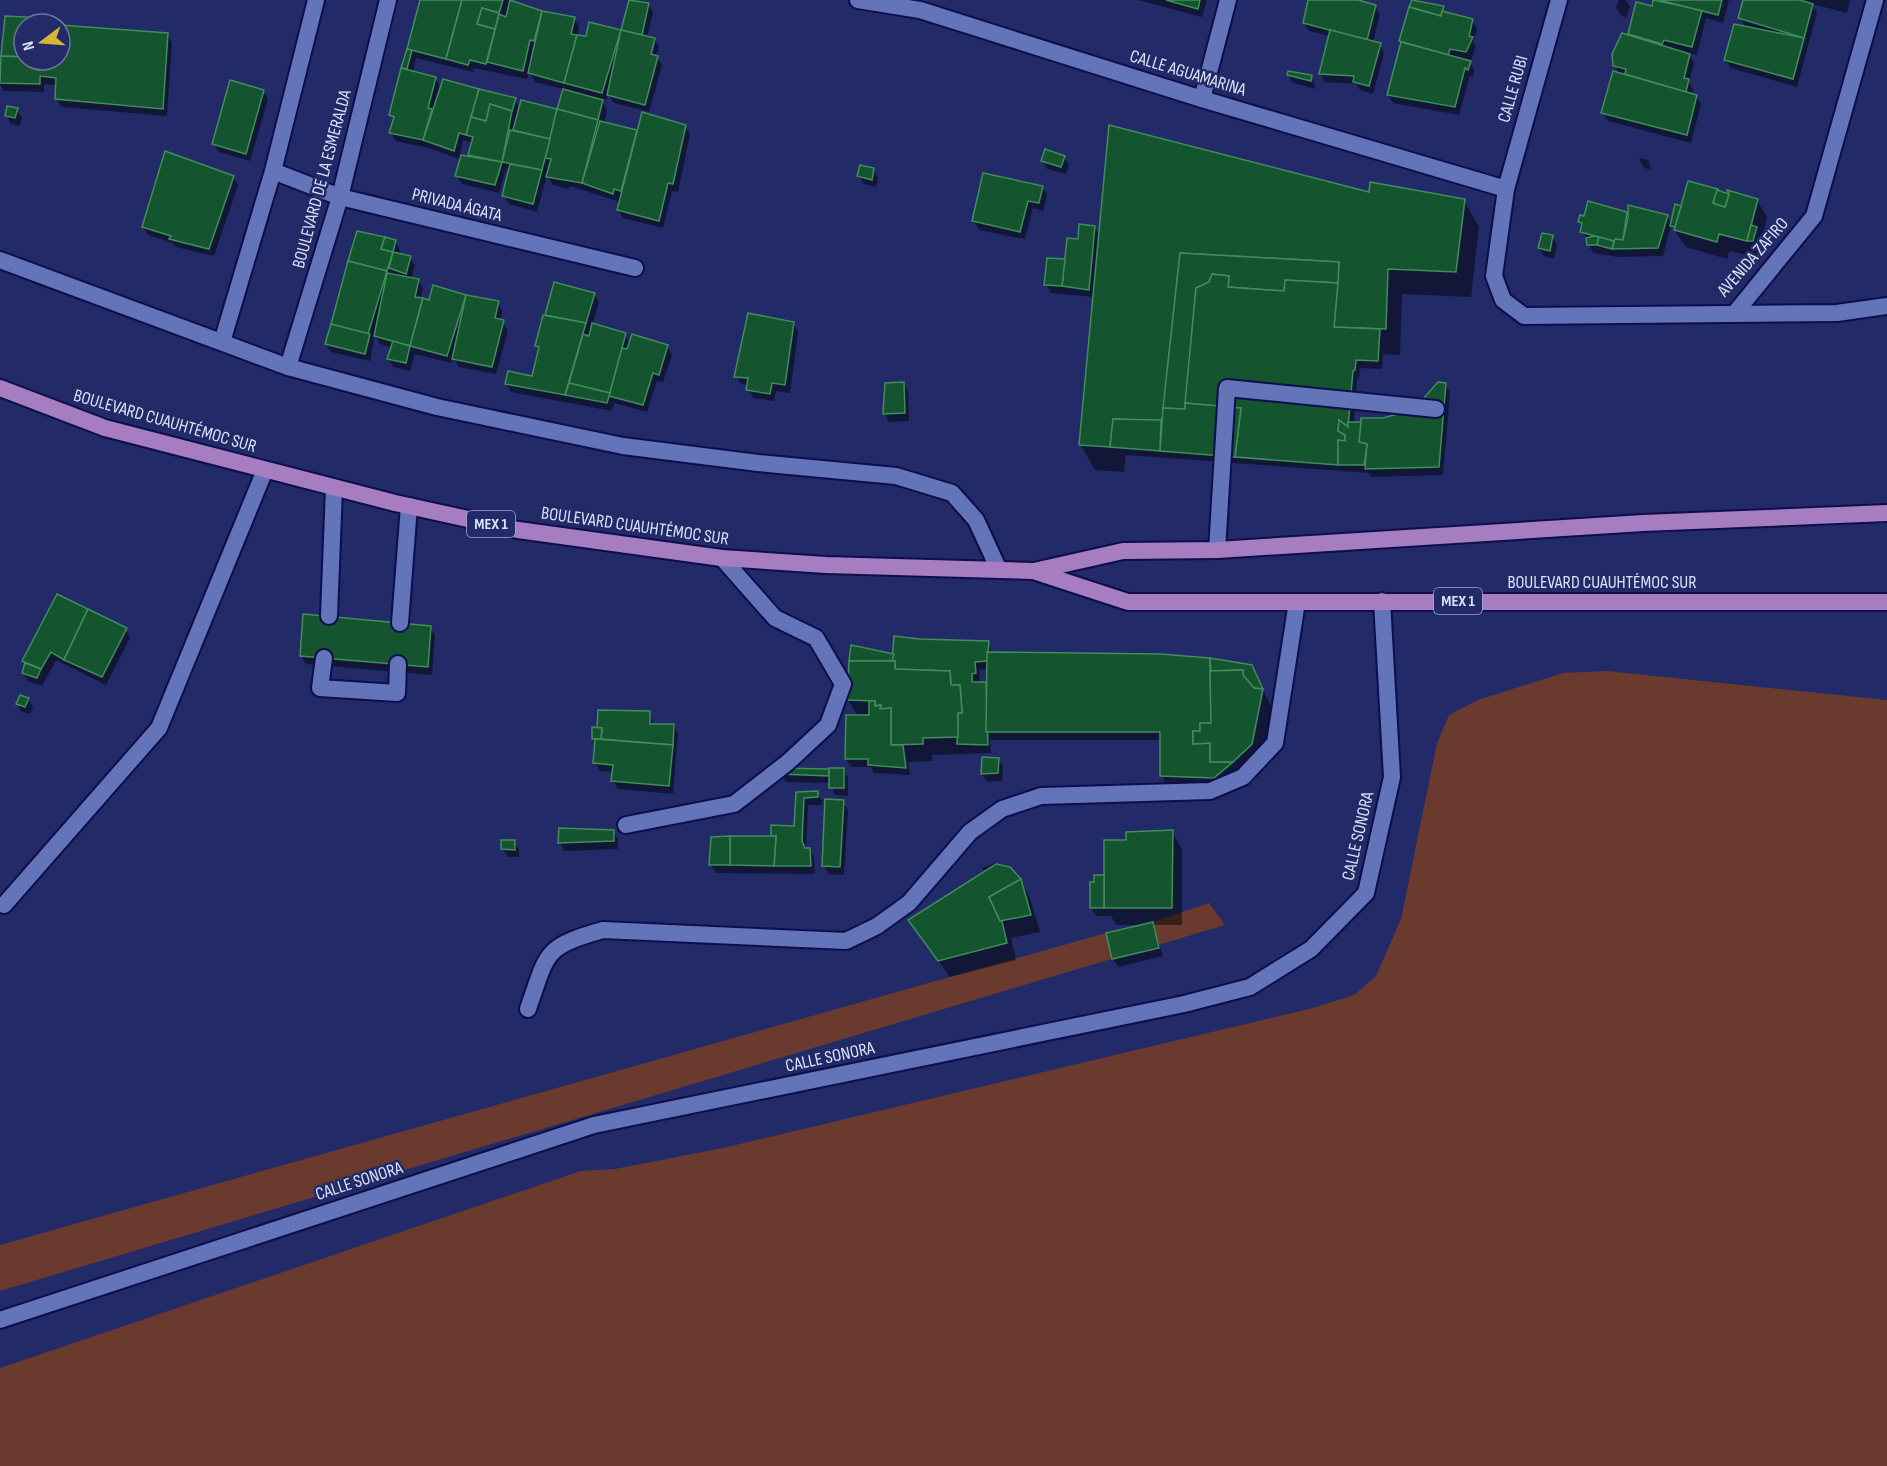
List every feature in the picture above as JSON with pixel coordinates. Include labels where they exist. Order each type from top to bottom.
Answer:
[{"type":"main road","name":"BOULEVARD CUAUHTÉMOC SUR","points":[[0,388],[105,428],[334,488],[518,530],[722,558],[826,565],[1033,571],[1123,551],[1216,550],[1643,523],[1887,513]]},
{"type":"main road","name":"BOULEVARD CUAUHTÉMOC SUR","points":[[1033,571],[1128,602],[1887,602]]},
{"type":"street","points":[[222,342],[273,171],[316,0]]},
{"type":"street","name":"BOULEVARD DE LA ESMERALDA","points":[[288,367],[340,197],[388,0]]},
{"type":"street","name":"CALLE AGUAMARINA","points":[[858,0],[922,5],[1202,99],[1506,189]]},
{"type":"street","points":[[1202,99],[1228,0]]},
{"type":"street","name":"CALLE RUBI","points":[[1506,189],[1558,0]]},
{"type":"street","name":"AVENIDA ZAFIRO","points":[[1506,189],[1494,276],[1503,300],[1524,316],[1735,314],[1814,216],[1875,0]]},
{"type":"street","name":"PRIVADA ÁGATA","points":[[273,171],[340,197],[635,268]]},
{"type":"street","points":[[0,260],[288,367],[437,407],[623,446],[758,463],[896,476],[952,493],[976,520],[999,570]]},
{"type":"street","points":[[1735,314],[1837,313],[1887,306]]},
{"type":"street","points":[[1216,550],[1227,388],[1436,409]]},
{"type":"street","points":[[4,904],[159,728],[265,470]]},
{"type":"street","points":[[329,616],[334,488]]},
{"type":"street","points":[[400,623],[409,506]]},
{"type":"street","points":[[626,825],[734,804],[787,763],[828,725],[843,684],[816,638],[775,618],[722,558]]},
{"type":"street","name":"CALLE SONORA","points":[[0,1320],[594,1125],[1184,1004],[1250,987],[1311,949],[1366,893],[1392,777],[1382,601]]},
{"type":"street","points":[[528,1009],[547,956],[567,940],[603,930],[846,941],[877,926],[909,903],[970,832],[1002,808],[1041,796],[1210,791],[1244,777],[1275,742],[1297,602]]},
{"type":"street","points":[[324,658],[320,688],[397,693],[398,664]]},
{"type":"shaded area","points":[[1607,671],[1887,700],[1887,1466],[0,1466],[0,1368],[581,1171],[615,1169],[723,1148],[1313,1008],[1354,995],[1376,976],[1401,919],[1437,743],[1449,715],[1478,700],[1563,673]]},
{"type":"shaded area","points":[[1209,903],[1225,925],[0,1291],[0,1245],[1106,933],[1153,922]]},
{"type":"building","points":[[420,0],[462,0],[446,59],[407,49]]},
{"type":"building","points":[[462,0],[503,0],[499,13],[482,8],[477,24],[495,29],[486,64],[470,60],[468,65],[446,59]]},
{"type":"building","points":[[510,0],[542,11],[534,41],[530,40],[523,71],[487,62],[499,14],[506,17]]},
{"type":"building","points":[[629,0],[649,3],[642,35],[621,30]]},
{"type":"building","points":[[1166,0],[1200,0],[1198,9]]},
{"type":"building","points":[[1308,0],[1358,0],[1376,5],[1367,40],[1303,23]]},
{"type":"building","points":[[1412,0],[1444,6],[1441,16],[1409,7]]},
{"type":"building","points":[[1653,0],[1702,10],[1692,47],[1664,40],[1662,44],[1628,34],[1636,2],[1652,6]]},
{"type":"building","points":[[1659,0],[1722,0],[1718,15]]},
{"type":"building","points":[[1743,0],[1800,0],[1813,4],[1804,38],[1738,18]]},
{"type":"building","points":[[1409,7],[1441,16],[1442,11],[1473,19],[1469,36],[1473,37],[1466,52],[1450,49],[1448,55],[1399,41]]},
{"type":"building","points":[[482,8],[499,13],[495,29],[477,24]]},
{"type":"building","points":[[542,11],[575,17],[571,34],[577,35],[564,83],[528,73]]},
{"type":"building","points":[[5,16],[12,16],[12,56],[1,56]]},
{"type":"building","points":[[589,22],[621,30],[602,93],[564,83],[577,35],[586,36]]},
{"type":"building","points":[[1734,24],[1804,38],[1793,79],[1724,60]]},
{"type":"building","points":[[72,26],[168,33],[163,109],[55,99],[56,78],[40,76],[40,84],[0,83],[1,56],[12,56],[12,72],[72,72]]},
{"type":"building","points":[[621,30],[655,38],[651,54],[658,56],[645,105],[607,95]]},
{"type":"building","points":[[1330,30],[1381,43],[1369,86],[1353,82],[1354,76],[1319,74]]},
{"type":"building","points":[[1622,33],[1690,54],[1684,78],[1689,79],[1686,92],[1625,74],[1626,69],[1613,66],[1612,54]]},
{"type":"building","points":[[1401,42],[1471,61],[1468,70],[1465,68],[1455,107],[1387,95]]},
{"type":"building","points":[[407,49],[412,50],[407,69],[401,68]]},
{"type":"building","points":[[401,68],[436,77],[428,108],[432,109],[423,140],[389,133],[394,117],[389,115]]},
{"type":"building","points":[[1288,71],[1312,75],[1311,81],[1287,75]]},
{"type":"building","points":[[1613,71],[1697,95],[1687,135],[1601,113]]},
{"type":"building","points":[[443,79],[479,89],[466,135],[459,133],[454,151],[423,140]]},
{"type":"building","points":[[230,80],[264,90],[246,154],[212,144]]},
{"type":"building","points":[[479,89],[516,98],[512,111],[490,104],[486,121],[471,117]]},
{"type":"building","points":[[563,89],[603,100],[598,120],[557,109]]},
{"type":"building","points":[[521,100],[557,109],[550,139],[513,130]]},
{"type":"building","points":[[490,104],[512,111],[502,162],[468,155],[473,137],[466,135],[471,117],[486,121]]},
{"type":"building","points":[[7,106],[18,108],[15,118],[5,116]]},
{"type":"building","points":[[557,109],[598,120],[582,183],[546,177],[551,159],[545,158]]},
{"type":"building","points":[[642,112],[686,125],[673,184],[668,183],[659,221],[617,210]]},
{"type":"building","points":[[600,121],[637,130],[621,191],[614,189],[613,194],[582,183]]},
{"type":"building","points":[[1109,125],[1369,192],[1370,182],[1465,199],[1456,272],[1388,269],[1386,329],[1334,327],[1339,262],[1180,253],[1162,421],[1113,419],[1110,447],[1079,445]]},
{"type":"building","points":[[510,130],[550,139],[542,170],[502,162]]},
{"type":"building","points":[[1045,149],[1065,156],[1061,167],[1041,161]]},
{"type":"building","points":[[165,151],[234,176],[209,249],[169,239],[171,236],[142,227]]},
{"type":"building","points":[[461,155],[502,162],[495,185],[455,176]]},
{"type":"building","points":[[510,164],[542,170],[533,204],[502,196]]},
{"type":"building","points":[[860,165],[874,168],[872,180],[857,176]]},
{"type":"building","points":[[983,173],[1043,186],[1039,203],[1028,201],[1020,232],[972,221]]},
{"type":"building","points":[[1688,181],[1718,189],[1713,203],[1725,207],[1729,194],[1727,190],[1758,199],[1747,241],[1719,234],[1717,242],[1674,230]]},
{"type":"building","points":[[1717,190],[1729,194],[1725,207],[1713,203]]},
{"type":"building","points":[[1588,201],[1627,212],[1623,240],[1614,241],[1580,232],[1582,223],[1578,222],[1580,215],[1584,216]]},
{"type":"building","points":[[1675,204],[1681,206],[1675,227],[1670,226]]},
{"type":"building","points":[[1628,205],[1668,215],[1658,248],[1612,249],[1615,239],[1623,240],[1628,218]]},
{"type":"building","points":[[1079,224],[1095,226],[1089,290],[1062,286],[1067,238],[1078,239]]},
{"type":"building","points":[[1751,225],[1757,227],[1753,241],[1747,241]]},
{"type":"building","points":[[357,231],[385,237],[381,249],[393,252],[387,271],[348,261]]},
{"type":"building","points":[[1542,233],[1553,235],[1550,251],[1538,248]]},
{"type":"building","points":[[385,237],[396,240],[393,252],[381,249]]},
{"type":"building","points":[[1599,237],[1597,245],[1587,245],[1586,238]]},
{"type":"building","points":[[1599,237],[1614,241],[1612,249],[1597,245]]},
{"type":"building","points":[[393,252],[411,256],[406,274],[389,268]]},
{"type":"building","points":[[1180,253],[1339,262],[1338,283],[1285,280],[1284,291],[1228,287],[1229,276],[1212,274],[1209,282],[1196,288],[1185,409],[1163,408]]},
{"type":"building","points":[[1047,258],[1065,259],[1062,286],[1044,285]]},
{"type":"building","points":[[348,261],[387,271],[368,334],[331,324]]},
{"type":"building","points":[[387,273],[419,279],[415,297],[423,298],[410,346],[374,336]]},
{"type":"building","points":[[1212,274],[1229,276],[1228,287],[1284,291],[1285,280],[1338,283],[1334,327],[1380,329],[1378,361],[1356,360],[1348,427],[1339,420],[1338,431],[1345,435],[1345,441],[1338,440],[1338,465],[1235,457],[1241,408],[1185,403],[1196,288],[1209,282]]},
{"type":"building","points":[[554,282],[595,293],[586,323],[545,315]]},
{"type":"building","points":[[433,285],[466,295],[447,356],[410,346],[423,298],[429,300]]},
{"type":"building","points":[[466,295],[499,301],[495,318],[504,320],[492,367],[452,359]]},
{"type":"building","points":[[748,313],[794,322],[785,385],[772,383],[770,394],[746,390],[748,378],[734,377]]},
{"type":"building","points":[[543,315],[586,323],[565,395],[505,384],[508,371],[532,376],[539,347],[535,346]]},
{"type":"building","points":[[592,323],[626,333],[610,393],[569,383],[583,334],[589,336]]},
{"type":"building","points":[[331,324],[370,334],[365,354],[325,344]]},
{"type":"building","points":[[632,334],[668,345],[659,375],[653,373],[643,405],[609,396],[622,348],[627,349]]},
{"type":"building","points":[[393,341],[410,346],[406,363],[387,359]]},
{"type":"building","points":[[904,382],[905,413],[883,414],[885,383]]},
{"type":"building","points":[[1438,382],[1446,383],[1439,467],[1365,469],[1367,444],[1359,442],[1361,418],[1383,418],[1401,413],[1422,400]]},
{"type":"building","points":[[569,383],[610,393],[607,403],[565,395]]},
{"type":"building","points":[[1185,403],[1241,408],[1235,457],[1160,451],[1163,408],[1185,409]]},
{"type":"building","points":[[1113,419],[1161,420],[1160,451],[1110,447]]},
{"type":"building","points":[[1339,420],[1348,427],[1348,422],[1361,422],[1359,442],[1367,444],[1364,465],[1338,465],[1338,440],[1345,441],[1345,435],[1338,431]]},
{"type":"building","points":[[57,594],[88,609],[64,660],[51,652],[41,669],[22,661]]},
{"type":"building","points":[[88,609],[127,628],[102,677],[64,660]]},
{"type":"building","points":[[303,614],[431,626],[428,667],[300,656]]},
{"type":"building","points":[[894,636],[989,641],[987,661],[975,662],[976,673],[972,674],[972,682],[986,682],[988,745],[957,744],[958,713],[962,713],[960,685],[951,685],[950,671],[895,669],[895,661],[892,661]]},
{"type":"building","points":[[851,645],[894,654],[892,661],[849,661]]},
{"type":"building","points":[[987,652],[1160,654],[1210,658],[1211,723],[1200,723],[1200,731],[1193,731],[1193,744],[1210,743],[1210,762],[1233,762],[1214,778],[1160,776],[1160,732],[986,732]]},
{"type":"building","points":[[1210,658],[1252,665],[1263,689],[1254,688],[1243,675],[1243,670],[1211,671]]},
{"type":"building","points":[[849,661],[895,661],[895,669],[950,671],[951,685],[960,685],[962,713],[958,713],[958,737],[923,738],[923,744],[891,745],[891,708],[880,709],[881,705],[875,706],[875,701],[847,700]]},
{"type":"building","points":[[25,663],[41,669],[37,678],[22,673]]},
{"type":"building","points":[[1243,670],[1243,675],[1254,688],[1263,689],[1252,744],[1233,762],[1210,762],[1210,743],[1193,744],[1193,731],[1200,731],[1200,723],[1211,723],[1210,671]]},
{"type":"building","points":[[20,695],[29,698],[25,707],[16,704]]},
{"type":"building","points":[[869,701],[875,701],[875,706],[881,705],[880,709],[891,708],[891,745],[903,745],[906,768],[868,765],[868,759],[845,759],[846,715],[869,715]]},
{"type":"building","points":[[598,710],[650,711],[650,724],[674,724],[673,745],[601,739],[602,728],[597,728]]},
{"type":"building","points":[[592,727],[602,728],[601,739],[592,739]]},
{"type":"building","points":[[595,739],[673,745],[669,786],[611,781],[613,765],[593,763]]},
{"type":"building","points":[[982,757],[999,758],[998,773],[981,774]]},
{"type":"building","points":[[780,768],[829,769],[829,776],[780,774]]},
{"type":"building","points":[[829,768],[844,768],[844,788],[829,788]]},
{"type":"building","points":[[818,791],[818,797],[804,798],[802,841],[805,848],[810,848],[811,866],[774,866],[776,836],[771,836],[771,825],[794,826],[796,792]]},
{"type":"building","points":[[825,799],[844,800],[840,867],[822,866]]},
{"type":"building","points":[[559,828],[614,830],[614,841],[558,843]]},
{"type":"building","points":[[1173,830],[1172,908],[1104,908],[1104,840],[1126,840],[1126,832]]},
{"type":"building","points":[[730,836],[776,836],[774,866],[730,865]]},
{"type":"building","points":[[730,836],[730,865],[709,865],[711,837]]},
{"type":"building","points":[[501,840],[515,840],[515,850],[501,849]]},
{"type":"building","points":[[996,864],[1010,867],[1021,879],[989,897],[1002,921],[1007,943],[938,961],[908,920]]},
{"type":"building","points":[[1094,875],[1104,875],[1104,908],[1090,908],[1090,882],[1094,882]]},
{"type":"building","points":[[1021,879],[1031,915],[1000,921],[989,897]]},
{"type":"building","points":[[1153,922],[1159,948],[1112,959],[1106,933]]}]
